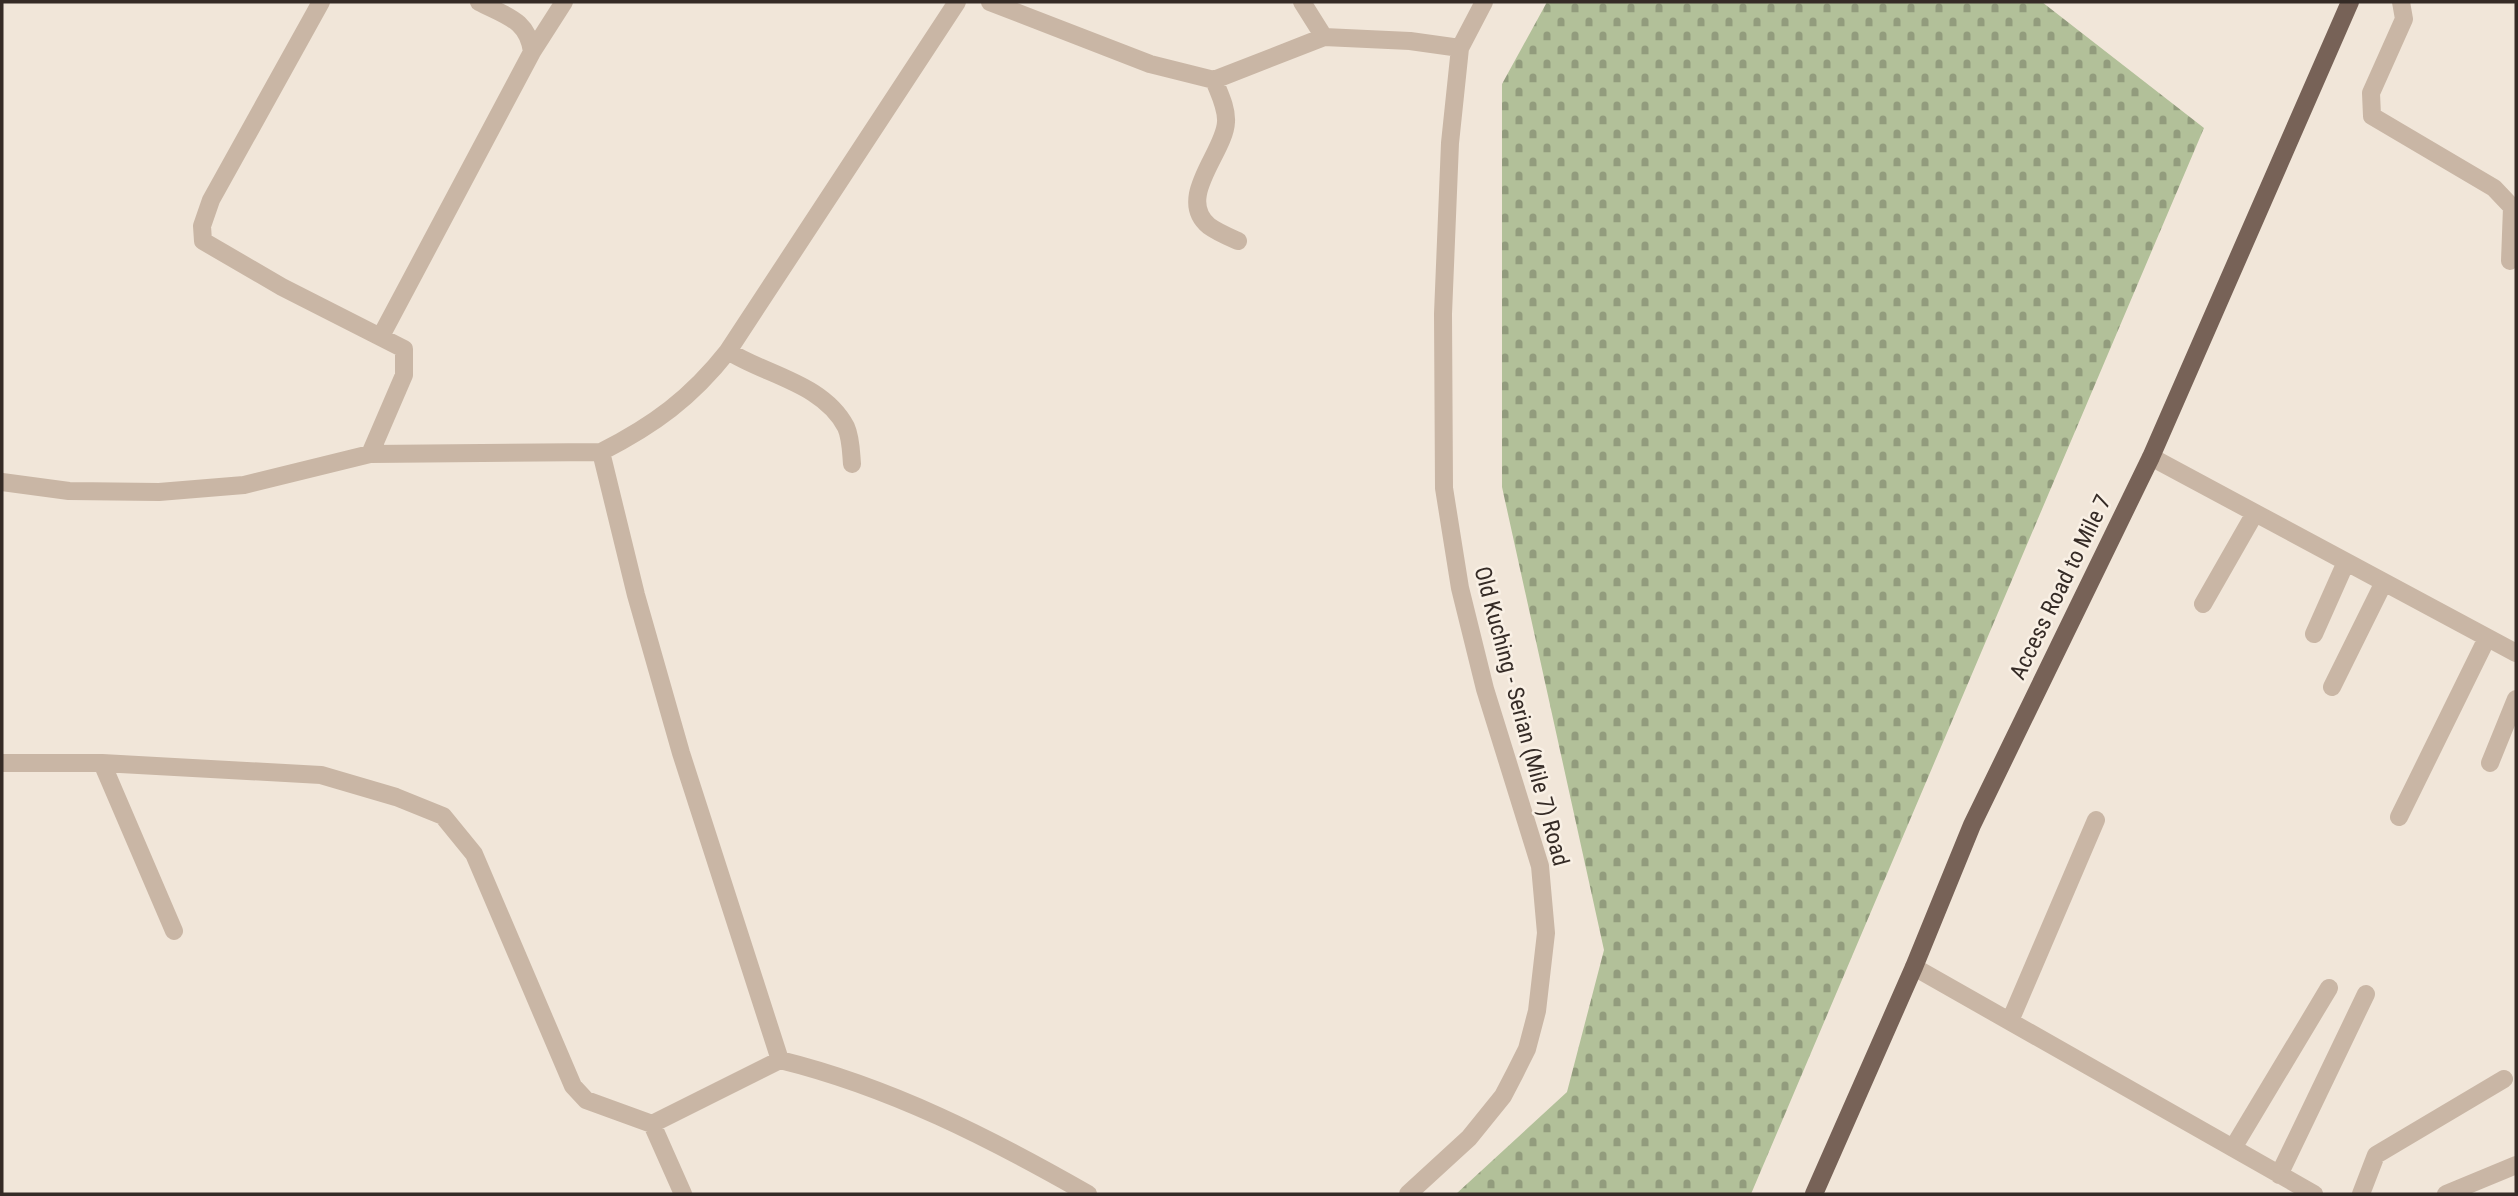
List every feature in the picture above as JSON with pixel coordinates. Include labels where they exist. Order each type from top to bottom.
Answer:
[{"type":"main road","name":"Access Road to Mile 7","points":[[1814,1194],[1914,967],[1972,825],[2151,457],[2350,2]]},
{"type":"street","points":[[321,2],[211,200],[202,226],[203,241],[282,287],[404,349],[404,375],[370,454]]},
{"type":"street","points":[[479,2],[516,22],[530,35],[532,52]]},
{"type":"street","points":[[381,337],[532,52],[564,2]]},
{"type":"street","points":[[2,482],[69,491],[159,492],[244,485],[370,454],[601,452],[636,434],[668,412],[700,386],[728,351],[957,2]]},
{"type":"street","points":[[990,2],[1150,64],[1214,80],[1324,37],[1410,41],[1460,48]]},
{"type":"street","points":[[1302,2],[1324,37]]},
{"type":"street","name":"Old Kuching - Serian (Mile 7) Road","points":[[1408,1194],[1469,1138],[1509,1085],[1527,1049],[1537,1011],[1546,933],[1540,866],[1485,689],[1466,613],[1444,488],[1443,314],[1450,143],[1460,48],[1484,2]]},
{"type":"street","points":[[2400,2],[2404,19],[2371,93],[2372,116],[2494,188],[2512,207],[2510,261]]},
{"type":"street","points":[[1214,80],[1227,120],[1224,133],[1198,190],[1199,209],[1208,225],[1238,241]]},
{"type":"street","points":[[728,351],[781,374],[822,402],[846,427],[852,464]]},
{"type":"street","points":[[601,452],[636,595],[681,753],[780,1060]]},
{"type":"street","points":[[2151,457],[2516,653]]},
{"type":"street","points":[[2203,604],[2255,513]]},
{"type":"street","points":[[2314,634],[2346,562]]},
{"type":"street","points":[[2332,687],[2384,582]]},
{"type":"street","points":[[2399,817],[2487,638]]},
{"type":"street","points":[[2490,763],[2516,699]]},
{"type":"street","points":[[2,763],[102,763],[321,775],[396,797],[443,816],[474,854],[573,1086],[586,1100],[652,1124],[684,1194]]},
{"type":"street","points":[[102,763],[174,931]]},
{"type":"street","points":[[2010,1021],[2096,820]]},
{"type":"street","points":[[1914,967],[2314,1194]]},
{"type":"street","points":[[2233,1148],[2329,988]]},
{"type":"street","points":[[2279,1175],[2366,994]]},
{"type":"street","points":[[652,1124],[780,1060],[880,1090],[1001,1146],[1088,1194]]},
{"type":"street","points":[[2361,1194],[2376,1155],[2504,1079]]},
{"type":"street","points":[[2446,1194],[2516,1165]]},
{"type":"green space","points":[[1547,2],[2042,2],[2204,128],[1751,1194],[1456,1194],[1567,1092],[1604,950],[1502,487],[1502,84]]}]
